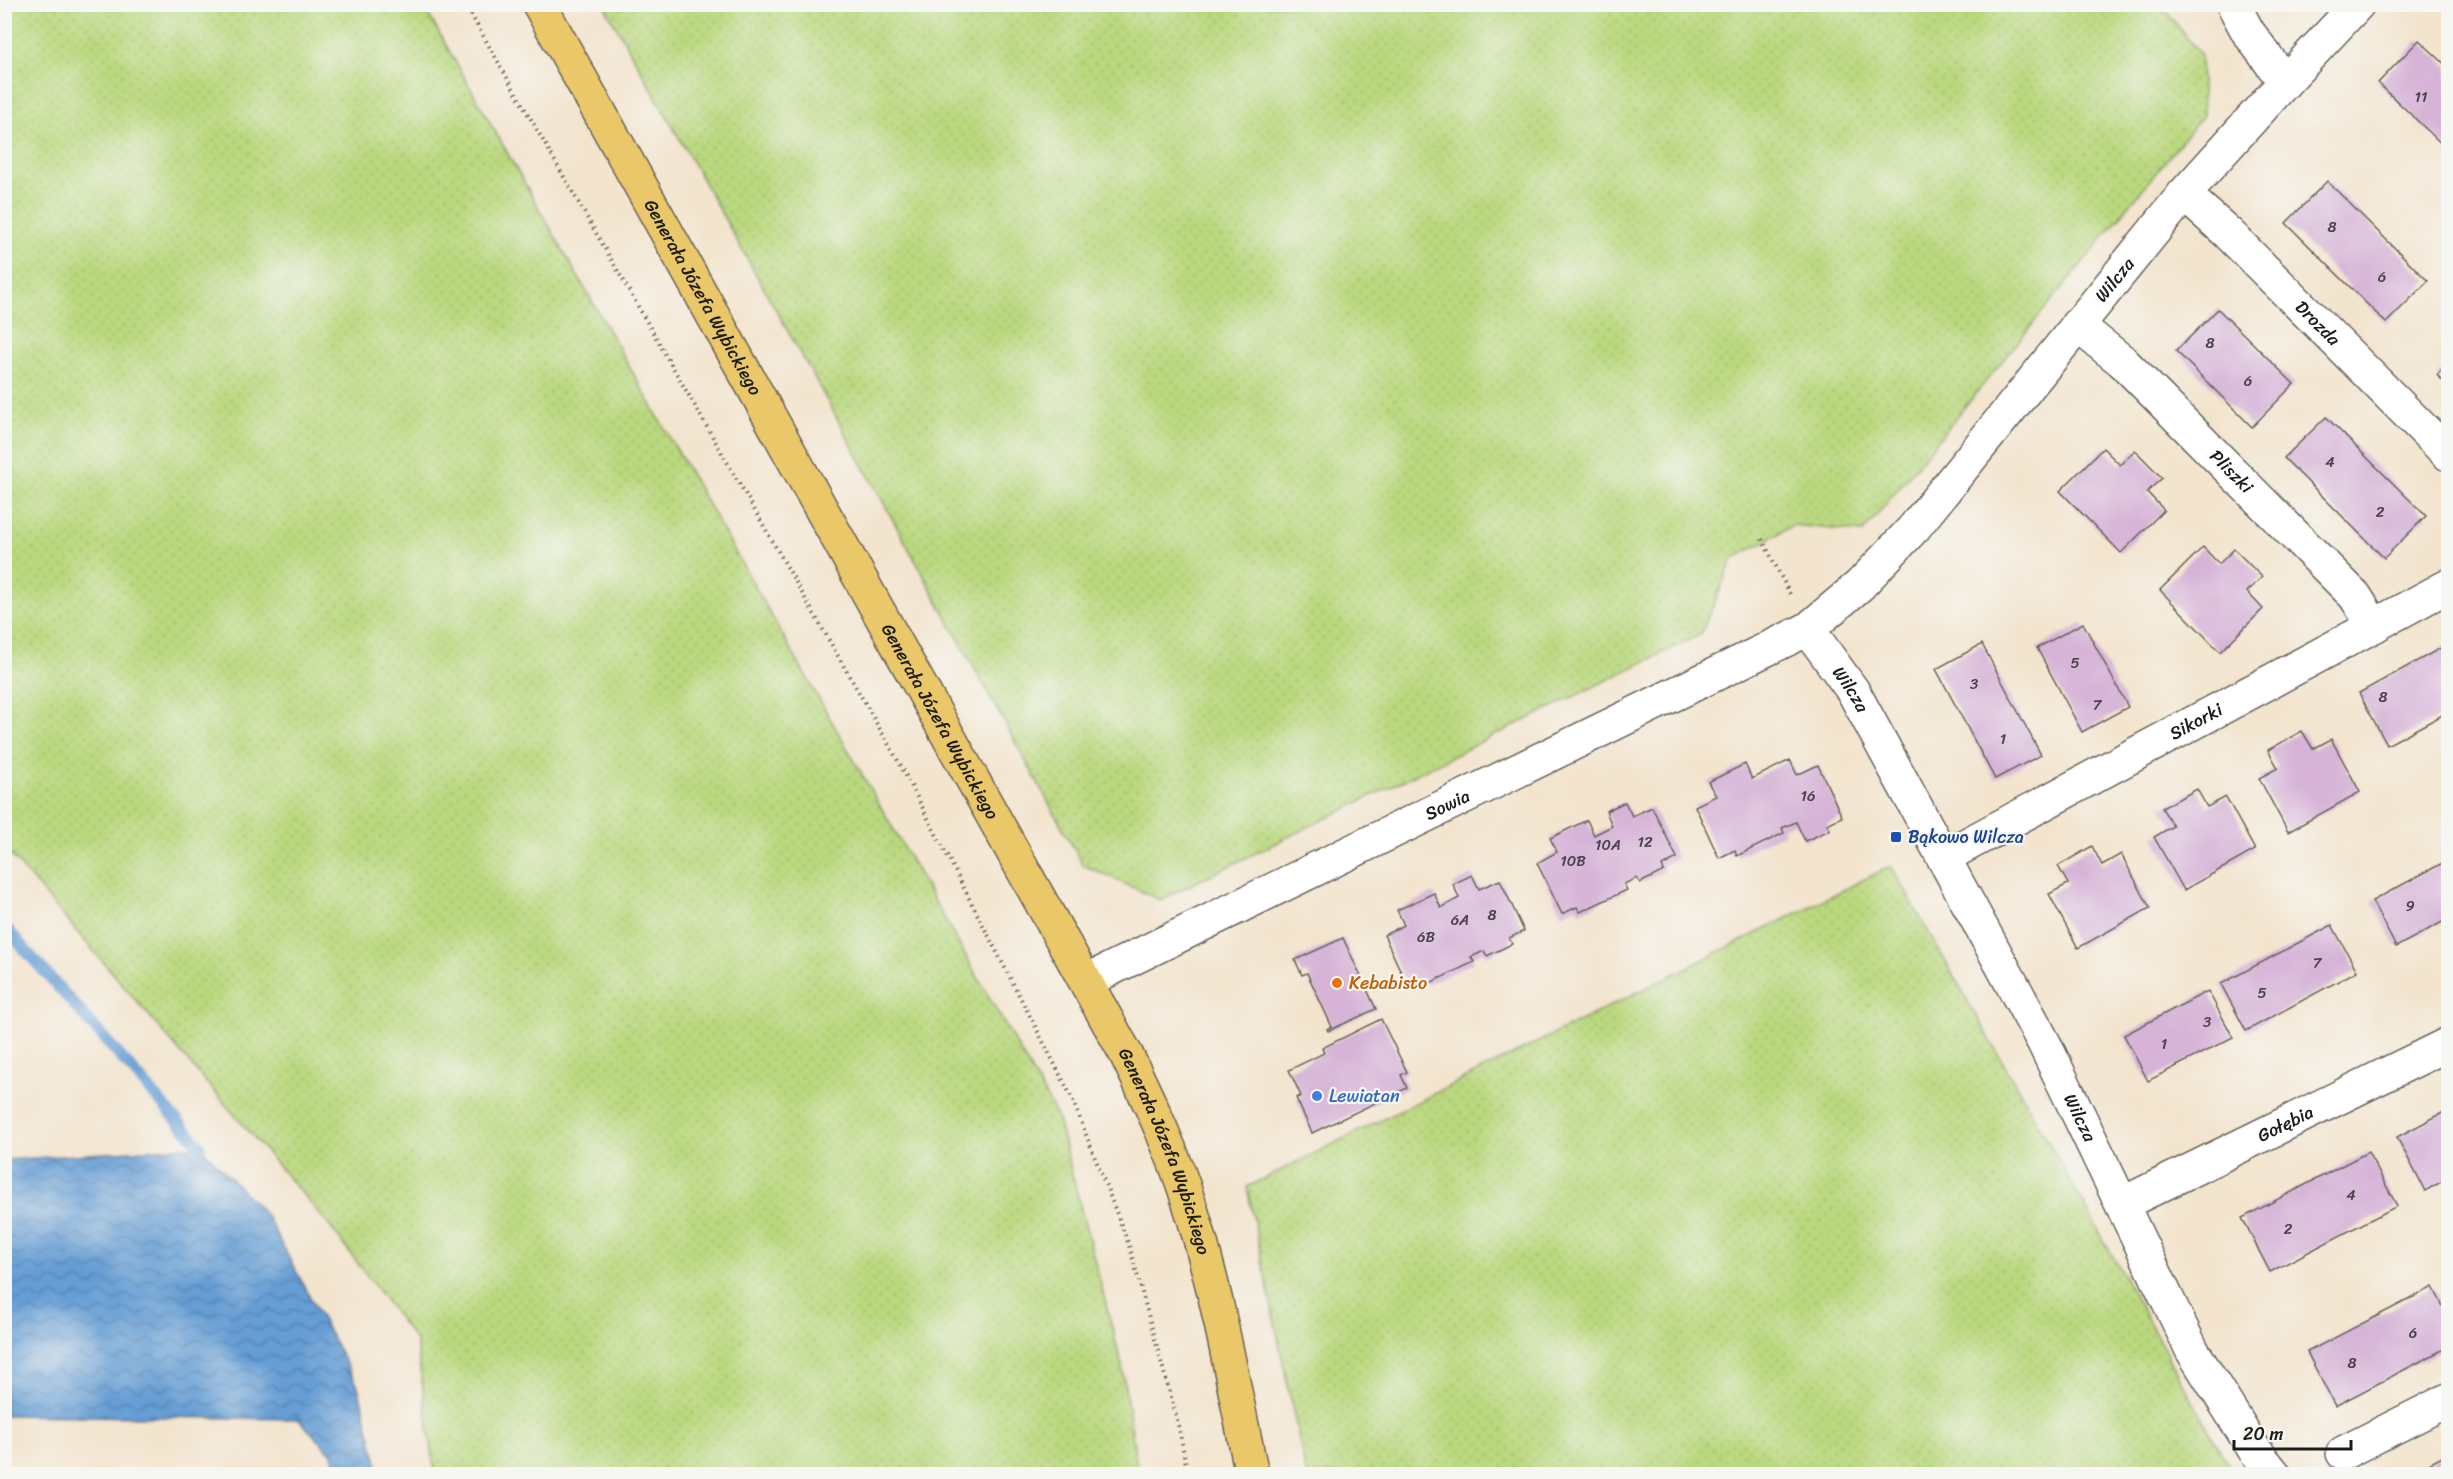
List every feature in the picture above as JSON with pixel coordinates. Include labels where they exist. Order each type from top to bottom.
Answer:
[{"type":"main road","name":"Generała Józefa Wybickiego","points":[[539,4],[1086,981],[1154,1113],[1190,1205],[1212,1286],[1252,1474]]},
{"type":"street","points":[[2234,4],[2248,32],[2285,82]]},
{"type":"street","name":"Wilcza","points":[[2274,1474],[2254,1449],[2192,1350],[2044,1043],[1853,691],[1808,629],[1860,585],[1913,529],[2184,194],[2358,4]]},
{"type":"street","name":"Drozda","points":[[2184,194],[2228,233],[2448,454]]},
{"type":"street","name":"Pliszki","points":[[2077,325],[2122,361],[2355,596],[2374,626]]},
{"type":"street","name":"Sikorki","points":[[1944,857],[2448,586]]},
{"type":"street","name":"Sowia","points":[[1086,981],[1808,629]]},
{"type":"street","name":"Gołębia","points":[[2122,1204],[2448,1044]]},
{"type":"street","points":[[2343,1453],[2448,1400]]},
{"type":"path","points":[[465,4],[901,766],[1071,1096],[1130,1245],[1177,1419],[1188,1474]]},
{"type":"path","points":[[1762,539],[1808,629]]},
{"type":"green space","points":[[4,5],[423,5],[1057,1116],[1122,1366],[1138,1474],[435,1474],[416,1341],[329,1225],[5,848]]},
{"type":"green space","points":[[604,5],[2161,5],[2201,55],[2203,115],[1863,532],[1793,525],[1733,559],[1701,634],[1160,900],[1083,865],[833,411]]},
{"type":"green space","points":[[1891,866],[2095,1224],[2233,1474],[1306,1474],[1247,1187]]},
{"type":"water","points":[[200,1146],[266,1215],[358,1386],[380,1474],[336,1474],[332,1454],[298,1419],[5,1415],[5,1160]]},
{"type":"building","points":[[2419,40],[2448,67],[2448,150],[2378,83]]},
{"type":"building","points":[[2327,181],[2428,281],[2386,323],[2286,223]]},
{"type":"building","points":[[2218,309],[2294,384],[2252,427],[2176,351]]},
{"type":"building","points":[[2448,363],[2448,386],[2437,375]]},
{"type":"building","points":[[2326,417],[2426,516],[2384,558],[2284,458]]},
{"type":"building","points":[[2103,448],[2120,465],[2135,450],[2162,478],[2147,492],[2164,510],[2121,553],[2060,491]]},
{"type":"building","points":[[2203,547],[2219,564],[2234,549],[2262,577],[2247,592],[2263,609],[2220,652],[2160,590]]},
{"type":"building","points":[[2083,623],[2128,707],[2082,732],[2037,648]]},
{"type":"building","points":[[1982,644],[2041,755],[1995,779],[1936,669]]},
{"type":"building","points":[[2448,644],[2448,712],[2387,745],[2359,693]]},
{"type":"building","points":[[2302,731],[2313,749],[2331,739],[2360,792],[2288,832],[2259,778],[2278,768],[2268,750]]},
{"type":"building","points":[[1790,760],[1797,775],[1818,765],[1842,817],[1827,824],[1830,830],[1805,841],[1796,822],[1782,828],[1784,833],[1737,856],[1735,850],[1719,858],[1695,806],[1716,796],[1708,782],[1745,764],[1752,779]]},
{"type":"building","points":[[2197,789],[2207,807],[2226,797],[2255,850],[2184,890],[2154,837],[2173,826],[2162,808]]},
{"type":"building","points":[[1625,802],[1632,816],[1652,807],[1677,858],[1662,866],[1664,871],[1640,883],[1637,878],[1624,884],[1627,890],[1580,912],[1577,907],[1562,914],[1537,863],[1557,852],[1550,838],[1587,820],[1594,835],[1612,826],[1606,811]]},
{"type":"building","points":[[2092,846],[2102,865],[2121,854],[2150,908],[2078,948],[2049,894],[2068,884],[2058,866]]},
{"type":"building","points":[[2448,860],[2448,919],[2396,947],[2372,901]]},
{"type":"building","points":[[1472,875],[1479,889],[1500,880],[1524,931],[1509,938],[1512,944],[1487,956],[1484,951],[1471,957],[1474,962],[1426,985],[1424,979],[1408,987],[1384,935],[1404,925],[1397,910],[1434,893],[1441,908],[1459,898],[1453,884]]},
{"type":"building","points":[[2332,925],[2357,971],[2246,1031],[2221,984]]},
{"type":"building","points":[[1343,938],[1376,1009],[1328,1031],[1327,1029],[1332,1027],[1307,973],[1302,975],[1295,960]]},
{"type":"building","points":[[2208,991],[2233,1037],[2148,1081],[2124,1035]]},
{"type":"building","points":[[1381,1019],[1407,1072],[1401,1075],[1407,1088],[1312,1133],[1296,1098],[1301,1096],[1289,1070],[1324,1053],[1322,1048]]},
{"type":"building","points":[[2448,1110],[2448,1178],[2425,1191],[2397,1137]]},
{"type":"building","points":[[2368,1152],[2397,1206],[2270,1272],[2242,1218]]},
{"type":"building","points":[[2433,1287],[2448,1316],[2448,1347],[2335,1406],[2307,1352]]},
{"type":"building","points":[[2448,1454],[2448,1474],[2410,1474],[2425,1466]]},
{"type":"waterway","points":[[4,926],[200,1146]]},
{"type":"place","name":"Bąkowo Wilcza","points":[[1896,837]]},
{"type":"place","name":"Kebabisto","points":[[1337,983]]},
{"type":"place","name":"Lewiatan","points":[[1317,1096]]}]
